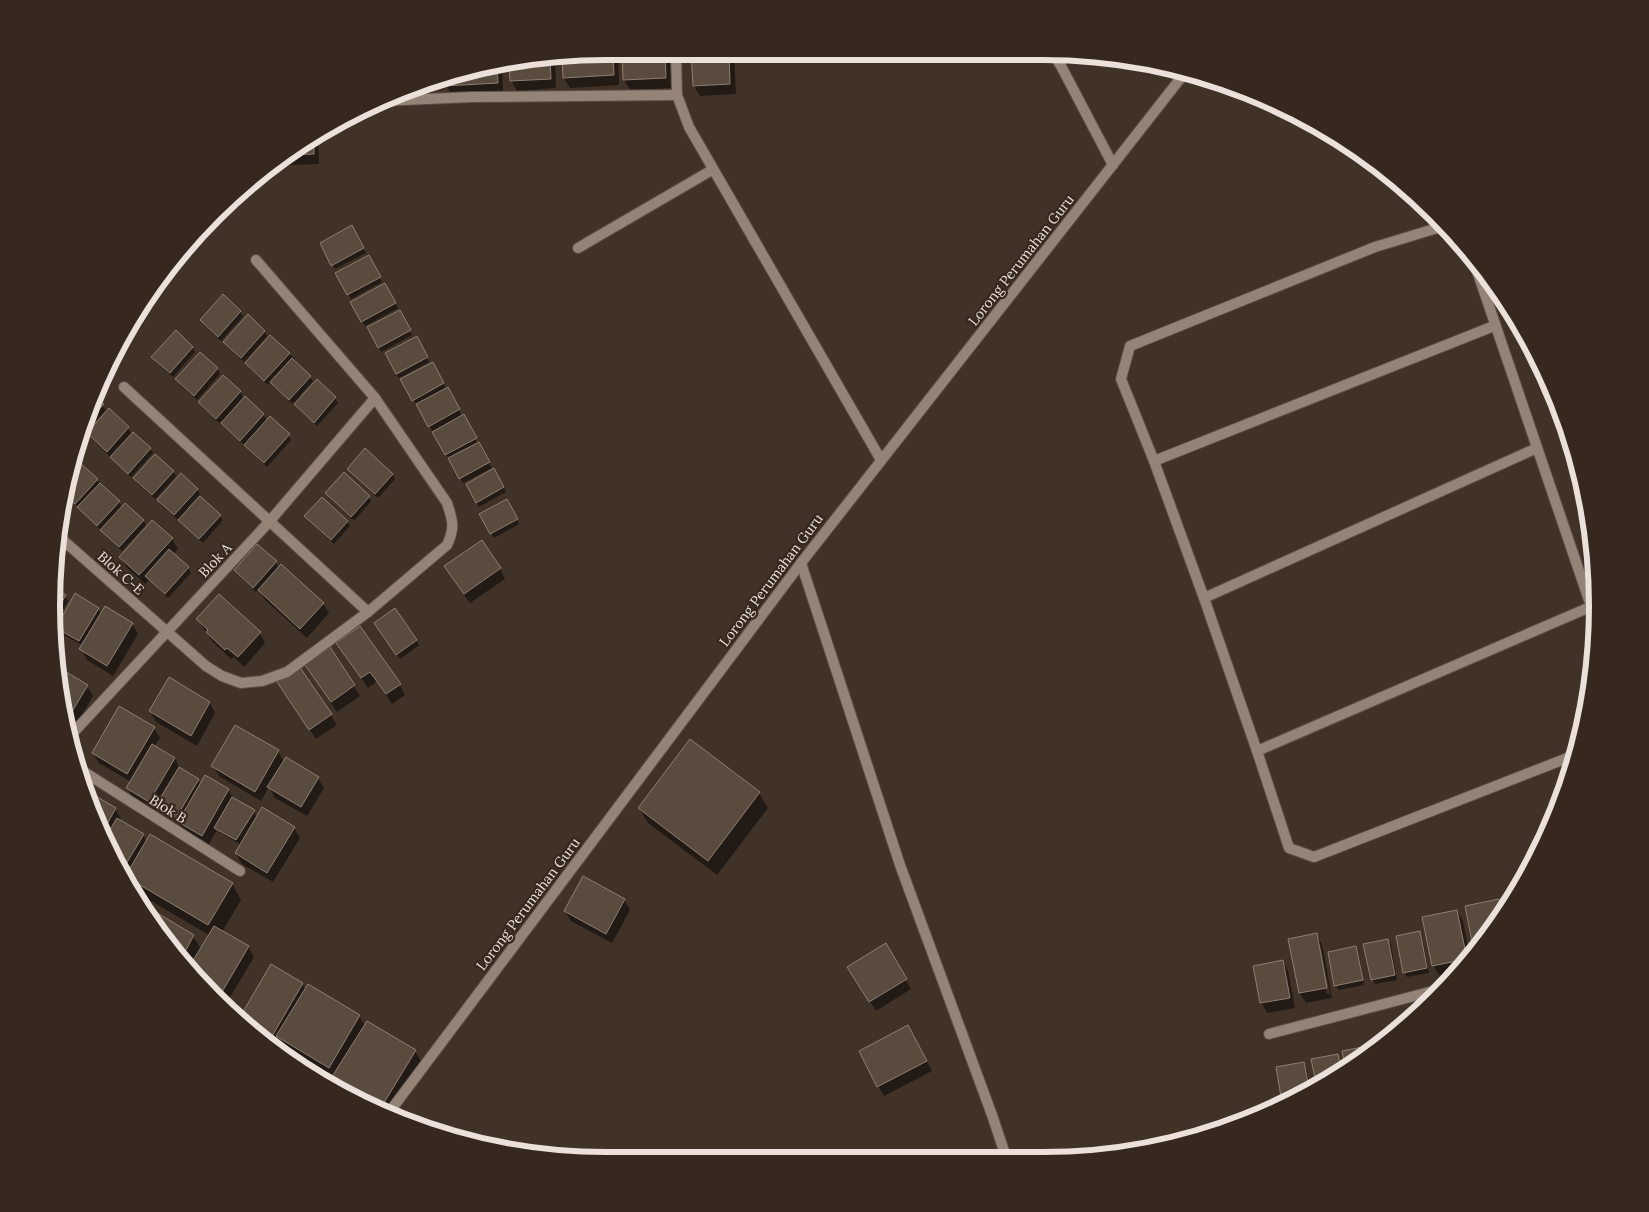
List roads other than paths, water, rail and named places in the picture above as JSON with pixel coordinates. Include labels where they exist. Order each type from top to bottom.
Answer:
[{"type":"street","points":[[676,60],[677,95],[689,127],[712,170],[881,460]]},
{"type":"street","points":[[1057,60],[1113,165]]},
{"type":"street","points":[[1060,60],[1061,66]]},
{"type":"street","name":"Lorong Perumahan Guru","points":[[392,1108],[800,563],[1181,78]]},
{"type":"street","points":[[402,100],[472,97],[677,95]]},
{"type":"street","points":[[578,248],[712,170]]},
{"type":"street","points":[[1437,228],[1375,247],[1130,346],[1121,379],[1154,461],[1204,598],[1258,751],[1289,848],[1314,857],[1567,758]]},
{"type":"street","name":"Blok C-E","points":[[64,541],[206,666],[222,676],[241,683],[262,681],[287,672],[368,612],[447,545],[453,532],[447,503],[375,398],[256,260]]},
{"type":"street","points":[[1479,278],[1589,604]]},
{"type":"street","points":[[1154,461],[1494,326]]},
{"type":"street","points":[[124,386],[368,612]]},
{"type":"street","name":"Blok A","points":[[75,731],[269,522],[375,398]]},
{"type":"street","points":[[1204,598],[1537,448]]},
{"type":"street","points":[[800,563],[900,866],[1004,1152]]},
{"type":"street","points":[[1258,751],[1589,607]]},
{"type":"street","name":"Blok B","points":[[87,774],[240,871]]},
{"type":"street","points":[[1269,1034],[1429,992]]}]
